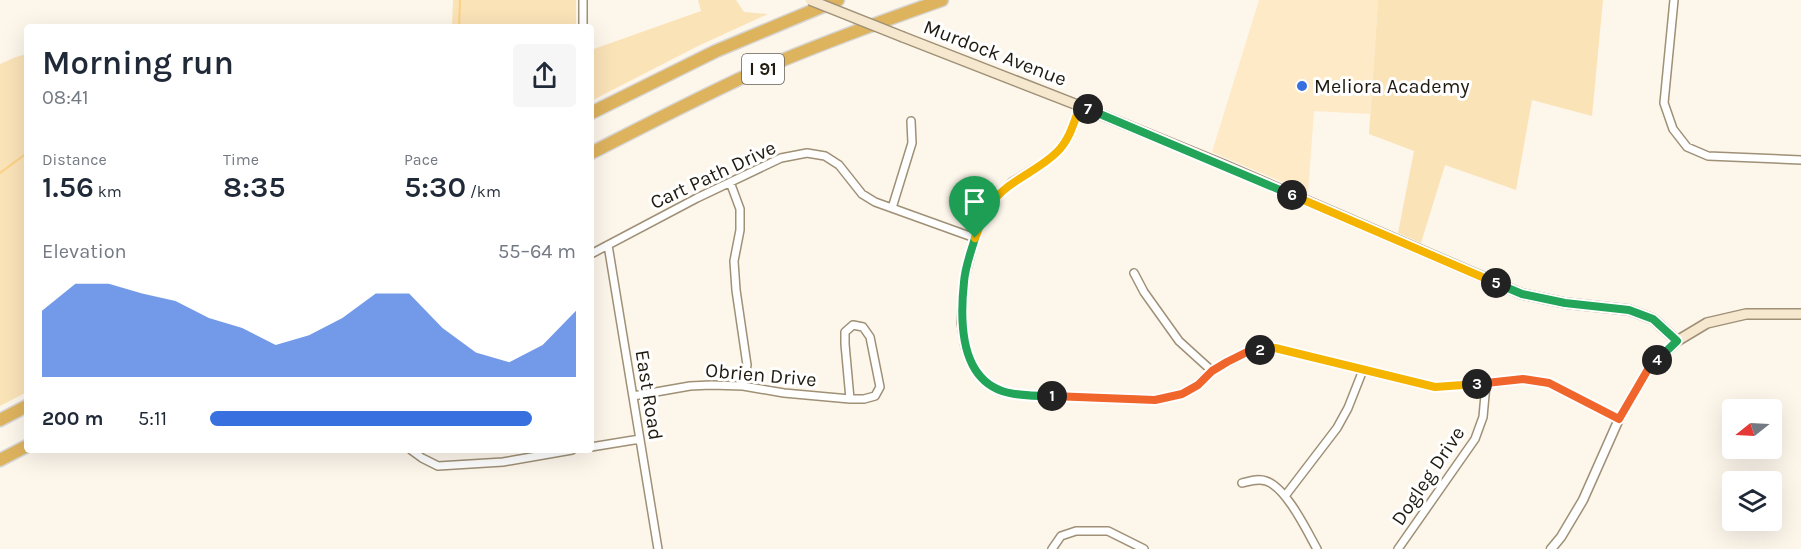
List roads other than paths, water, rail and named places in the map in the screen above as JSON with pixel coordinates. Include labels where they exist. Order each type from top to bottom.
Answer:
[{"type":"highway","name":"I 91","points":[[594,112],[708,55],[838,0]]},
{"type":"highway","name":"I 91","points":[[594,151],[749,75],[832,40],[942,0]]},
{"type":"highway","points":[[0,420],[24,408]]},
{"type":"highway","points":[[0,460],[24,448]]},
{"type":"main road","name":"Murdock Avenue","points":[[810,0],[1224,165],[1522,294],[1565,303],[1629,310],[1653,319],[1677,341]]},
{"type":"main road","points":[[1677,341],[1707,323],[1746,314],[1801,314]]},
{"type":"street","points":[[583,0],[583,24]]},
{"type":"street","points":[[1674,0],[1664,103],[1673,129],[1687,147],[1708,156],[1801,160]]},
{"type":"street","points":[[1080,106],[1070,134],[1058,151],[1012,182],[990,204],[975,238],[964,281],[961,322],[965,347],[973,367],[985,381],[1002,392],[1155,400],[1182,394],[1198,385],[1212,371],[1247,352],[1275,348],[1435,387],[1523,379],[1549,383],[1619,419]]},
{"type":"street","points":[[892,208],[912,143],[911,121]]},
{"type":"street","name":"Cart Path Drive","points":[[594,252],[781,158],[807,153],[825,156],[839,165],[862,194],[874,202],[975,238]]},
{"type":"street","points":[[730,182],[740,209],[740,230],[734,261],[747,365],[743,386]]},
{"type":"street","name":"East Road","points":[[608,245],[658,549]]},
{"type":"street","points":[[1134,273],[1144,292],[1179,341],[1212,371]]},
{"type":"street","name":"Obrien Drive","points":[[633,396],[690,386],[743,386],[784,393],[850,399],[875,396],[880,387],[870,337],[863,327],[853,325],[846,332],[845,344],[850,399]]},
{"type":"street","points":[[1551,549],[1561,537],[1583,500],[1619,419],[1647,371],[1677,341]]},
{"type":"street","points":[[1285,496],[1337,428],[1348,408],[1363,370]]},
{"type":"street","name":"Dogleg Drive","points":[[1398,549],[1476,439],[1483,417],[1486,384]]},
{"type":"street","points":[[594,447],[640,439]]},
{"type":"street","points":[[415,453],[438,466],[502,462],[523,454]]},
{"type":"street","points":[[1242,483],[1258,479],[1269,481],[1285,496],[1317,549]]},
{"type":"street","points":[[1052,549],[1061,536],[1076,531],[1108,531],[1144,549]]},
{"type":"waterway","points":[[459,24],[460,0]]},
{"type":"waterway","points":[[0,173],[24,155]]},
{"type":"place","name":"Meliora Academy","points":[[1302,86]]}]
